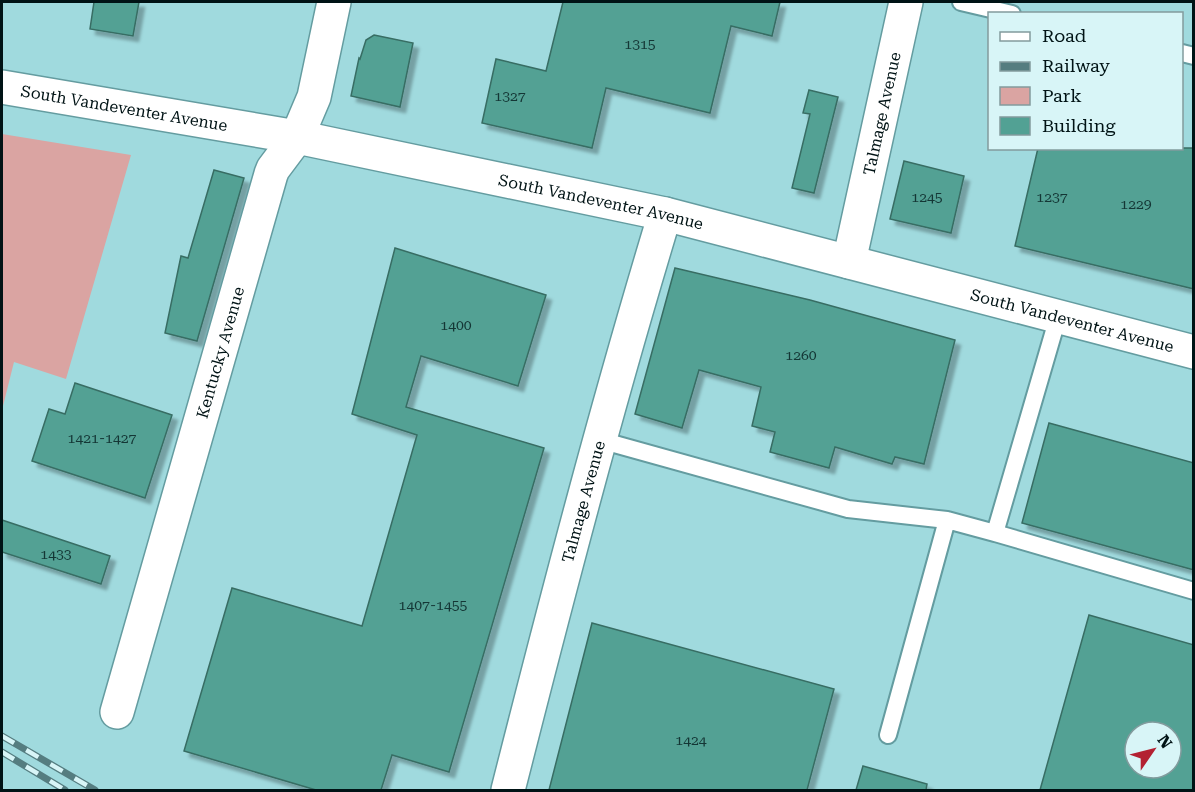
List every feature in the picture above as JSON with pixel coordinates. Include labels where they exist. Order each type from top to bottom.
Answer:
[{"type":"street","name":"Kentucky Avenue","points":[[117,712],[271,174],[297,137],[314,97],[334,2]]},
{"type":"street","name":"Talmage Avenue","points":[[849,262],[906,2]]},
{"type":"street","name":"South Vandeventer Avenue","points":[[2,87],[297,137],[665,214],[1194,352]]},
{"type":"street","name":"Talmage Avenue","points":[[508,790],[600,440],[665,214]]},
{"type":"lane","points":[[961,2],[1004,12]]},
{"type":"lane","points":[[995,533],[1058,317]]},
{"type":"lane","points":[[600,440],[848,509],[947,520],[1194,591]]},
{"type":"lane","points":[[888,735],[947,520]]},
{"type":"green space","points":[[2,134],[131,155],[66,379],[14,362],[2,410]]},
{"type":"building","points":[[94,2],[139,2],[133,36],[90,29]]},
{"type":"building","points":[[563,2],[780,2],[772,36],[731,26],[710,113],[606,88],[592,148],[482,123],[496,59],[546,71]]},
{"type":"building","points":[[374,35],[413,43],[400,107],[351,96],[359,58],[366,40]]},
{"type":"building","points":[[809,90],[838,97],[814,193],[792,188],[810,114],[803,113]]},
{"type":"building","points":[[1183,148],[1194,148],[1194,289],[1015,246],[1038,150],[1183,150]]},
{"type":"building","points":[[904,161],[964,176],[951,233],[890,219]]},
{"type":"building","points":[[214,170],[244,178],[197,341],[165,333],[181,256],[188,258]]},
{"type":"building","points":[[395,248],[546,295],[518,386],[421,356],[406,407],[544,448],[449,772],[392,755],[381,790],[316,790],[184,751],[232,588],[362,626],[417,435],[352,414]]},
{"type":"building","points":[[675,268],[810,300],[955,340],[924,464],[895,457],[892,464],[835,447],[829,468],[770,452],[775,432],[752,426],[761,387],[699,370],[682,428],[635,414]]},
{"type":"building","points":[[75,383],[172,415],[145,498],[32,461],[49,409],[65,414]]},
{"type":"building","points":[[1049,423],[1194,463],[1194,570],[1022,523]]},
{"type":"building","points":[[2,520],[110,556],[101,584],[2,552]]},
{"type":"building","points":[[1089,615],[1194,645],[1194,790],[1040,790]]},
{"type":"building","points":[[592,623],[834,689],[807,790],[549,790]]},
{"type":"building","points":[[863,766],[927,784],[926,790],[856,790]]},
{"type":"railway","points":[[2,736],[95,790]]},
{"type":"railway","points":[[2,752],[65,790]]}]
